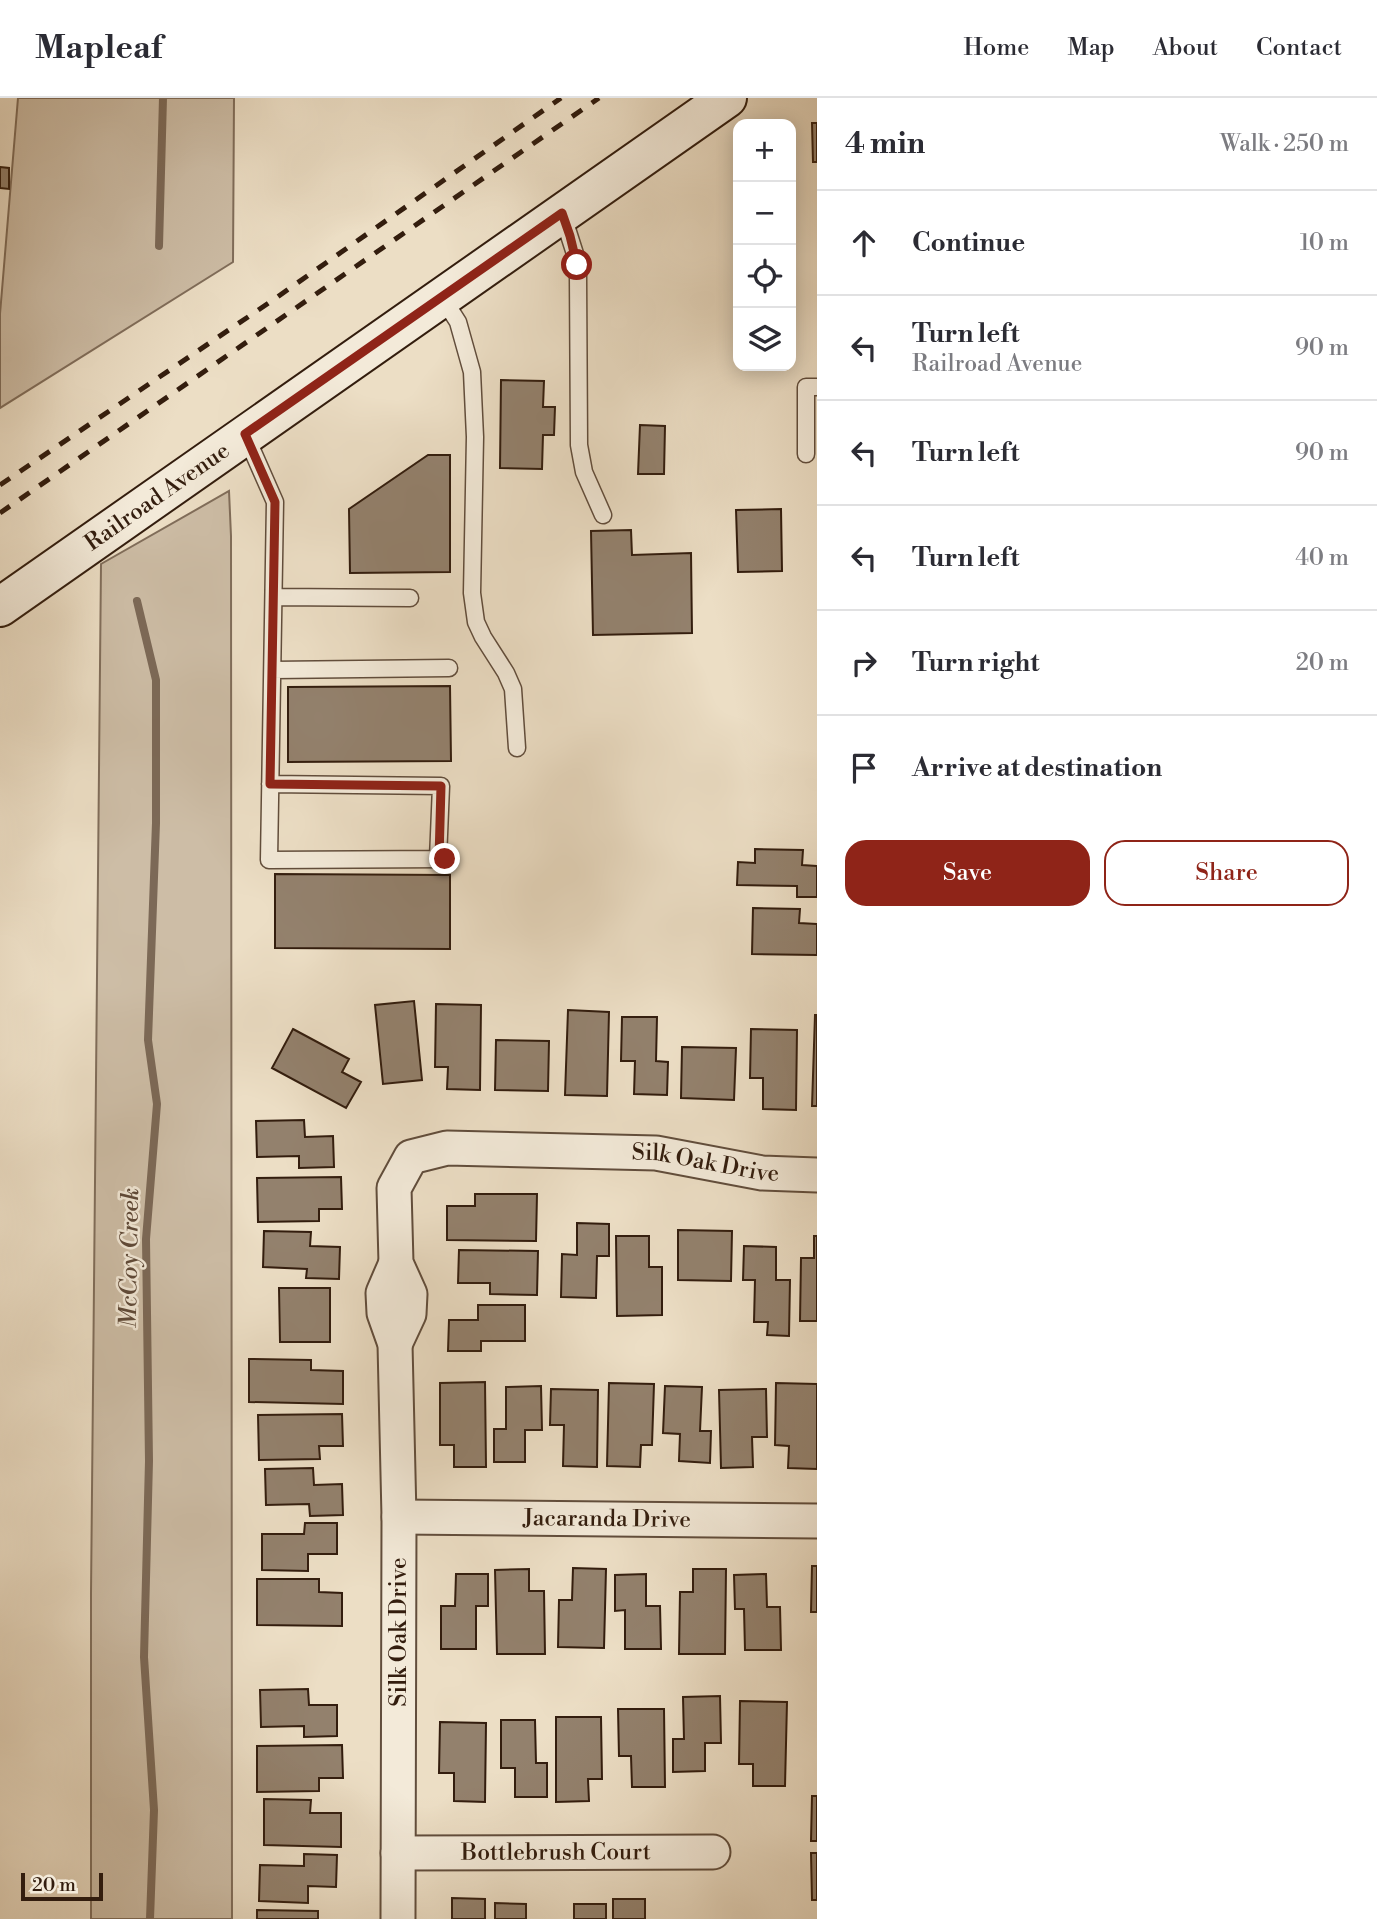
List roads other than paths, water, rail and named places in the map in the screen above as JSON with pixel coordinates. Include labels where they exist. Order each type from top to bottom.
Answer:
[{"type":"main road","name":"Railroad Avenue","points":[[0,607],[727,98]]},
{"type":"street","name":"Silk Oak Drive","points":[[398,1919],[399,1517],[395,1344],[409,1314],[410,1294],[396,1263],[394,1188],[411,1157],[447,1148],[656,1153],[762,1173],[817,1175]]},
{"type":"street","name":"Jacaranda Drive","points":[[399,1517],[817,1521]]},
{"type":"street","name":"Bottlebrush Court","points":[[398,1853],[713,1852]]},
{"type":"lane","points":[[562,213],[576,257],[578,275],[579,445],[584,471],[603,515]]},
{"type":"lane","points":[[442,297],[458,322],[472,372],[475,437],[472,593],[476,622],[513,689],[517,748]]},
{"type":"lane","points":[[806,454],[806,387],[817,387]]},
{"type":"lane","points":[[245,434],[275,502],[274,597],[272,670],[270,784],[269,860],[442,859],[441,786],[270,784]]},
{"type":"lane","points":[[274,597],[410,598]]},
{"type":"lane","points":[[272,670],[449,668]]},
{"type":"waterway","points":[[159,246],[163,98]]},
{"type":"waterway","name":"McCoy Creek","points":[[137,601],[156,680],[156,823],[148,1040],[157,1104],[146,1239],[149,1461],[144,1657],[154,1810],[150,1919]]},
{"type":"railway","points":[[0,485],[273,300],[561,98]]},
{"type":"railway","points":[[0,513],[599,98]]}]
